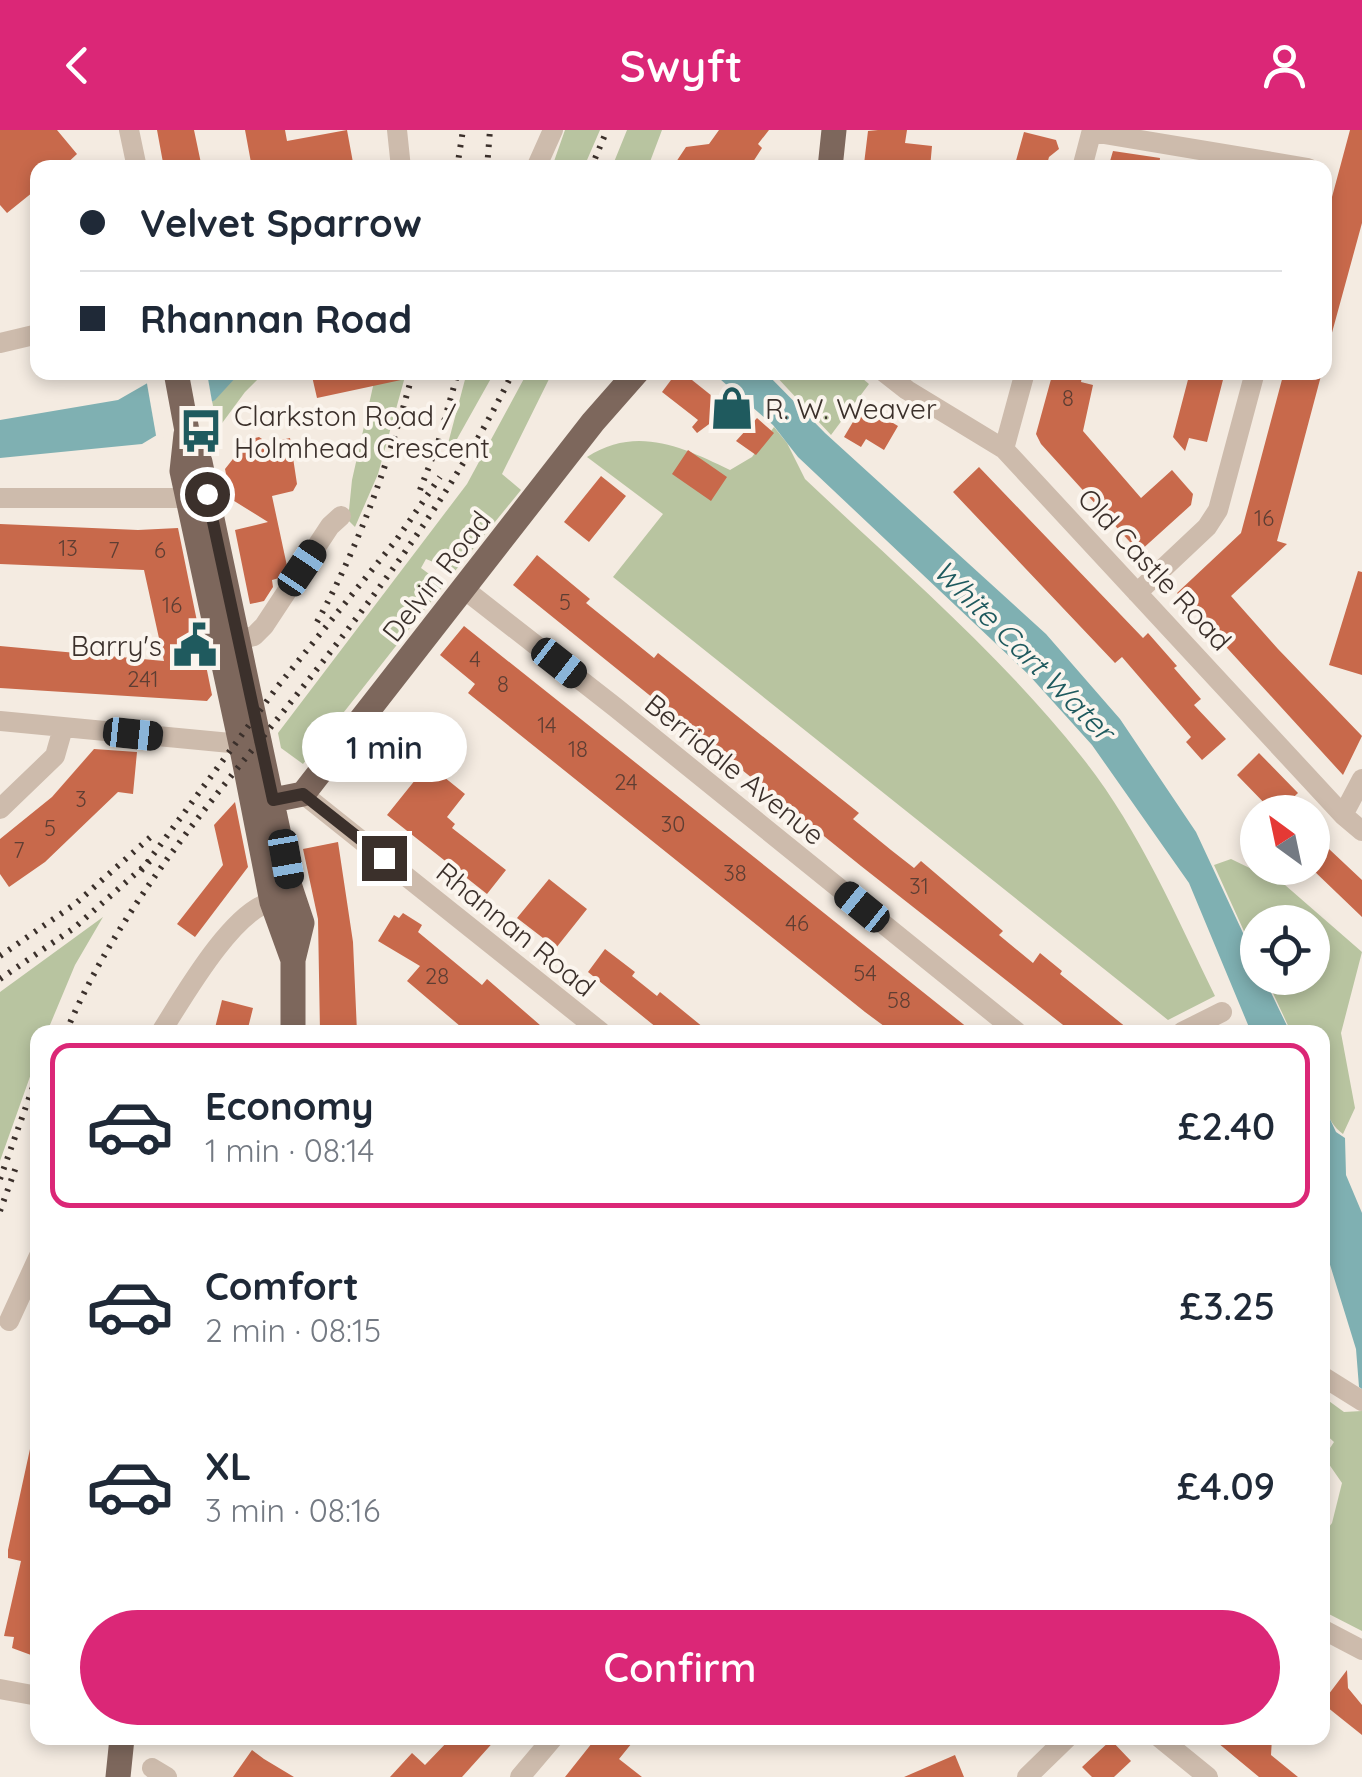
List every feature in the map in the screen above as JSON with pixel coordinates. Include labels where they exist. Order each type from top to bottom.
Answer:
[{"type":"main road","points":[[177,380],[191,466],[239,640],[290,886],[302,924],[293,960],[293,1025]]},
{"type":"main road","name":"Delvin Road","points":[[303,794],[630,380]]},
{"type":"main road","points":[[191,466],[188,498],[272,902],[293,960]]},
{"type":"main road","points":[[242,744],[273,800]]},
{"type":"main road","points":[[273,800],[303,794]]},
{"type":"main road","points":[[118,1777],[121,1745]]},
{"type":"street","points":[[129,130],[135,160]]},
{"type":"street","points":[[397,130],[399,160]]},
{"type":"street","points":[[539,160],[552,130]]},
{"type":"street","points":[[1084,160],[1092,131],[1261,160]]},
{"type":"street","points":[[0,343],[30,336]]},
{"type":"street","name":"Old Castle Road","points":[[894,380],[1004,450],[1362,831]]},
{"type":"street","points":[[1004,450],[1023,380]]},
{"type":"street","points":[[1137,593],[1208,526],[1218,510],[1252,380]]},
{"type":"street","points":[[0,498],[188,498]]},
{"type":"street","points":[[239,640],[254,636],[264,626],[330,526],[341,516]]},
{"type":"street","name":"Berridale Avenue","points":[[464,589],[1008,1025]]},
{"type":"street","points":[[0,722],[242,744]]},
{"type":"street","points":[[0,808],[56,756],[64,728]]},
{"type":"street","points":[[1343,815],[1362,779]]},
{"type":"street","name":"Rhannan Road","points":[[303,794],[592,1025]]},
{"type":"street","points":[[166,1025],[232,929],[250,910],[272,902]]},
{"type":"street","points":[[1196,1025],[1222,1012]]},
{"type":"street","points":[[9,1321],[30,1275]]},
{"type":"street","points":[[1330,1381],[1357,1398]]},
{"type":"street","points":[[1330,1633],[1362,1650]]},
{"type":"street","points":[[0,1689],[30,1695]]},
{"type":"street","points":[[520,1777],[547,1745]]},
{"type":"street","points":[[1027,1777],[1060,1745]]},
{"type":"street","points":[[1169,1745],[1208,1777]]},
{"type":"green space","points":[[565,130],[600,130],[587,160],[554,160]]},
{"type":"green space","points":[[627,130],[662,130],[651,160],[615,160]]},
{"type":"green space","points":[[233,380],[257,380],[217,430],[212,402]]},
{"type":"green space","points":[[374,380],[404,380],[378,474],[355,527],[348,520],[352,480]]},
{"type":"green space","points":[[465,380],[490,380],[457,439],[446,451]]},
{"type":"green space","points":[[523,380],[549,380],[502,474],[521,490],[455,571],[426,559],[421,568],[444,585],[303,764],[281,748],[278,733],[467,484]]},
{"type":"green space","points":[[780,380],[864,380],[869,384],[831,435]]},
{"type":"green space","points":[[774,427],[805,479],[983,647],[1081,756],[1138,842],[1215,996],[1168,1020],[613,577],[663,514],[587,457],[605,447],[641,441],[677,447],[730,470],[752,457]]},
{"type":"green space","points":[[1231,859],[1240,863],[1240,885],[1285,885],[1308,905],[1240,905],[1240,922],[1214,865]]},
{"type":"green space","points":[[103,917],[75,965],[50,1025],[30,1025],[30,1077],[0,1161],[0,992]]},
{"type":"green space","points":[[1330,924],[1362,952],[1341,1033],[1355,1108],[1343,1134],[1330,1119],[1330,1025],[1288,1025],[1274,995],[1330,995]]},
{"type":"green space","points":[[1330,1402],[1344,1412],[1362,1411],[1362,1631],[1330,1615],[1330,1526],[1342,1483],[1330,1466],[1334,1442],[1330,1438]]},
{"type":"water","points":[[153,380],[234,380],[215,400],[142,444],[0,458],[0,420],[118,400]]},
{"type":"water","name":"White Cart Water","points":[[721,380],[773,380],[825,433],[1046,634],[1120,719],[1196,832],[1240,926],[1240,995],[1272,995],[1287,1025],[1248,1025],[1189,883],[1092,745],[1028,674],[798,457],[773,425]]},
{"type":"water","points":[[1330,1119],[1336,1132],[1345,1138],[1346,1175],[1362,1213],[1362,1389],[1356,1349],[1330,1265]]},
{"type":"pier","points":[[146,380],[208,380],[213,407],[157,441]]},
{"type":"building","points":[[0,130],[57,130],[77,154],[71,160],[30,160],[30,194],[7,213],[0,205]]},
{"type":"building","points":[[157,130],[194,130],[200,160],[163,160]]},
{"type":"building","points":[[245,130],[285,130],[287,141],[347,130],[353,160],[251,160]]},
{"type":"building","points":[[719,130],[769,130],[758,144],[762,148],[754,160],[677,160],[686,147],[709,144]]},
{"type":"building","points":[[907,130],[905,143],[932,146],[931,160],[864,160],[868,131]]},
{"type":"building","points":[[1350,130],[1362,130],[1362,223],[1332,333],[1332,197]]},
{"type":"building","points":[[1024,132],[1056,140],[1059,149],[1048,160],[1016,160]]},
{"type":"building","points":[[1113,151],[1160,158],[1160,160],[1110,160]]},
{"type":"building","points":[[313,380],[401,380],[317,398]]},
{"type":"building","points":[[671,380],[692,380],[717,400],[725,390],[739,402],[697,433],[692,427],[698,420],[662,392]]},
{"type":"building","points":[[1051,380],[1081,380],[1093,385],[1083,431],[1141,498],[1172,470],[1193,494],[1191,505],[1139,552],[1036,434]]},
{"type":"building","points":[[1188,380],[1223,380],[1207,442],[1189,438],[1185,451],[1173,437]]},
{"type":"building","points":[[1282,380],[1320,380],[1277,541],[1287,544],[1231,596],[1362,736],[1343,775],[1177,593],[1241,533]]},
{"type":"building","points":[[863,405],[898,426],[884,450],[866,439],[861,447],[844,437]]},
{"type":"building","points":[[757,418],[774,433],[756,455],[736,441]]},
{"type":"building","points":[[259,437],[268,443],[290,438],[297,484],[293,491],[272,496],[287,566],[279,578],[272,580],[273,587],[264,601],[250,604],[235,530],[268,522],[231,499],[225,469],[248,440]]},
{"type":"building","points":[[688,450],[727,477],[711,501],[672,474]]},
{"type":"building","points":[[979,467],[1143,638],[1148,633],[1177,666],[1174,668],[1201,699],[1194,705],[1226,739],[1202,760],[1186,742],[1191,737],[1122,657],[1115,663],[953,492]]},
{"type":"building","points":[[601,476],[626,496],[589,542],[564,522]]},
{"type":"building","points":[[0,524],[178,528],[212,695],[207,701],[0,688],[0,646],[164,661],[144,570],[0,564]]},
{"type":"building","points":[[537,555],[590,599],[586,603],[654,658],[658,653],[859,813],[853,819],[891,850],[914,868],[921,861],[1003,931],[999,935],[1033,963],[1040,953],[1123,1025],[1063,1025],[513,585]]},
{"type":"building","points":[[1358,571],[1362,572],[1362,675],[1329,665]]},
{"type":"building","points":[[464,626],[964,1025],[883,1025],[468,693],[475,684],[440,655]]},
{"type":"building","points":[[94,749],[137,752],[133,794],[118,792],[45,862],[9,887],[0,874],[0,839],[52,797]]},
{"type":"building","points":[[1259,753],[1298,793],[1256,795],[1237,775]]},
{"type":"building","points":[[428,764],[465,794],[447,817],[455,824],[452,828],[506,870],[487,894],[387,815]]},
{"type":"building","points":[[235,802],[248,867],[195,937],[177,924],[223,865],[214,825]]},
{"type":"building","points":[[338,842],[353,942],[357,1025],[320,1025],[318,919],[303,849]]},
{"type":"building","points":[[1330,850],[1362,880],[1362,917],[1329,885]]},
{"type":"building","points":[[549,879],[587,909],[556,948],[517,918]]},
{"type":"building","points":[[403,913],[422,925],[418,932],[482,985],[487,979],[540,1025],[459,1025],[407,981],[420,966],[378,941],[394,915],[399,918]]},
{"type":"building","points":[[605,949],[635,972],[632,976],[657,996],[660,992],[700,1025],[653,1025],[588,972]]},
{"type":"building","points":[[222,1000],[253,1008],[249,1025],[216,1025]]},
{"type":"building","points":[[30,1449],[30,1655],[12,1648],[14,1637],[4,1636],[21,1561],[8,1558]]},
{"type":"building","points":[[1347,1670],[1348,1688],[1362,1705],[1362,1735],[1330,1709],[1330,1692]]},
{"type":"building","points":[[444,1745],[491,1745],[462,1777],[390,1777],[412,1753],[425,1765]]},
{"type":"building","points":[[590,1745],[630,1745],[619,1759],[642,1777],[565,1777]]},
{"type":"building","points":[[1106,1745],[1116,1745],[1131,1761],[1114,1777],[1092,1777],[1082,1767]]},
{"type":"building","points":[[1220,1745],[1272,1745],[1271,1755],[1298,1777],[1259,1777]]},
{"type":"building","points":[[252,1750],[264,1759],[294,1777],[233,1777]]},
{"type":"building","points":[[955,1755],[964,1777],[904,1777]]},
{"type":"railway","points":[[458,160],[463,130]]},
{"type":"railway","points":[[488,160],[490,130]]},
{"type":"railway","points":[[594,160],[607,130]]},
{"type":"railway","points":[[317,622],[372,500],[411,380]]},
{"type":"railway","points":[[420,490],[456,380]]},
{"type":"railway","points":[[69,1025],[136,904],[407,548],[463,463],[509,380]]},
{"type":"railway","points":[[141,871],[278,686],[397,539],[440,477]]},
{"type":"railway","points":[[0,956],[75,904],[155,833]]},
{"type":"railway","points":[[0,979],[74,928],[150,861]]},
{"type":"railway","points":[[0,1179],[30,1095]]},
{"type":"railway","points":[[0,1211],[16,1167]]},
{"type":"place","name":"R. W. Weaver","points":[[732,408]]},
{"type":"place","name":"Clarkston Road / Holmhead Crescent","points":[[201,431]]},
{"type":"place","name":"Barry's","points":[[195,645]]},
{"type":"route","points":[[207,494],[273,800],[303,794],[384,858]]}]
